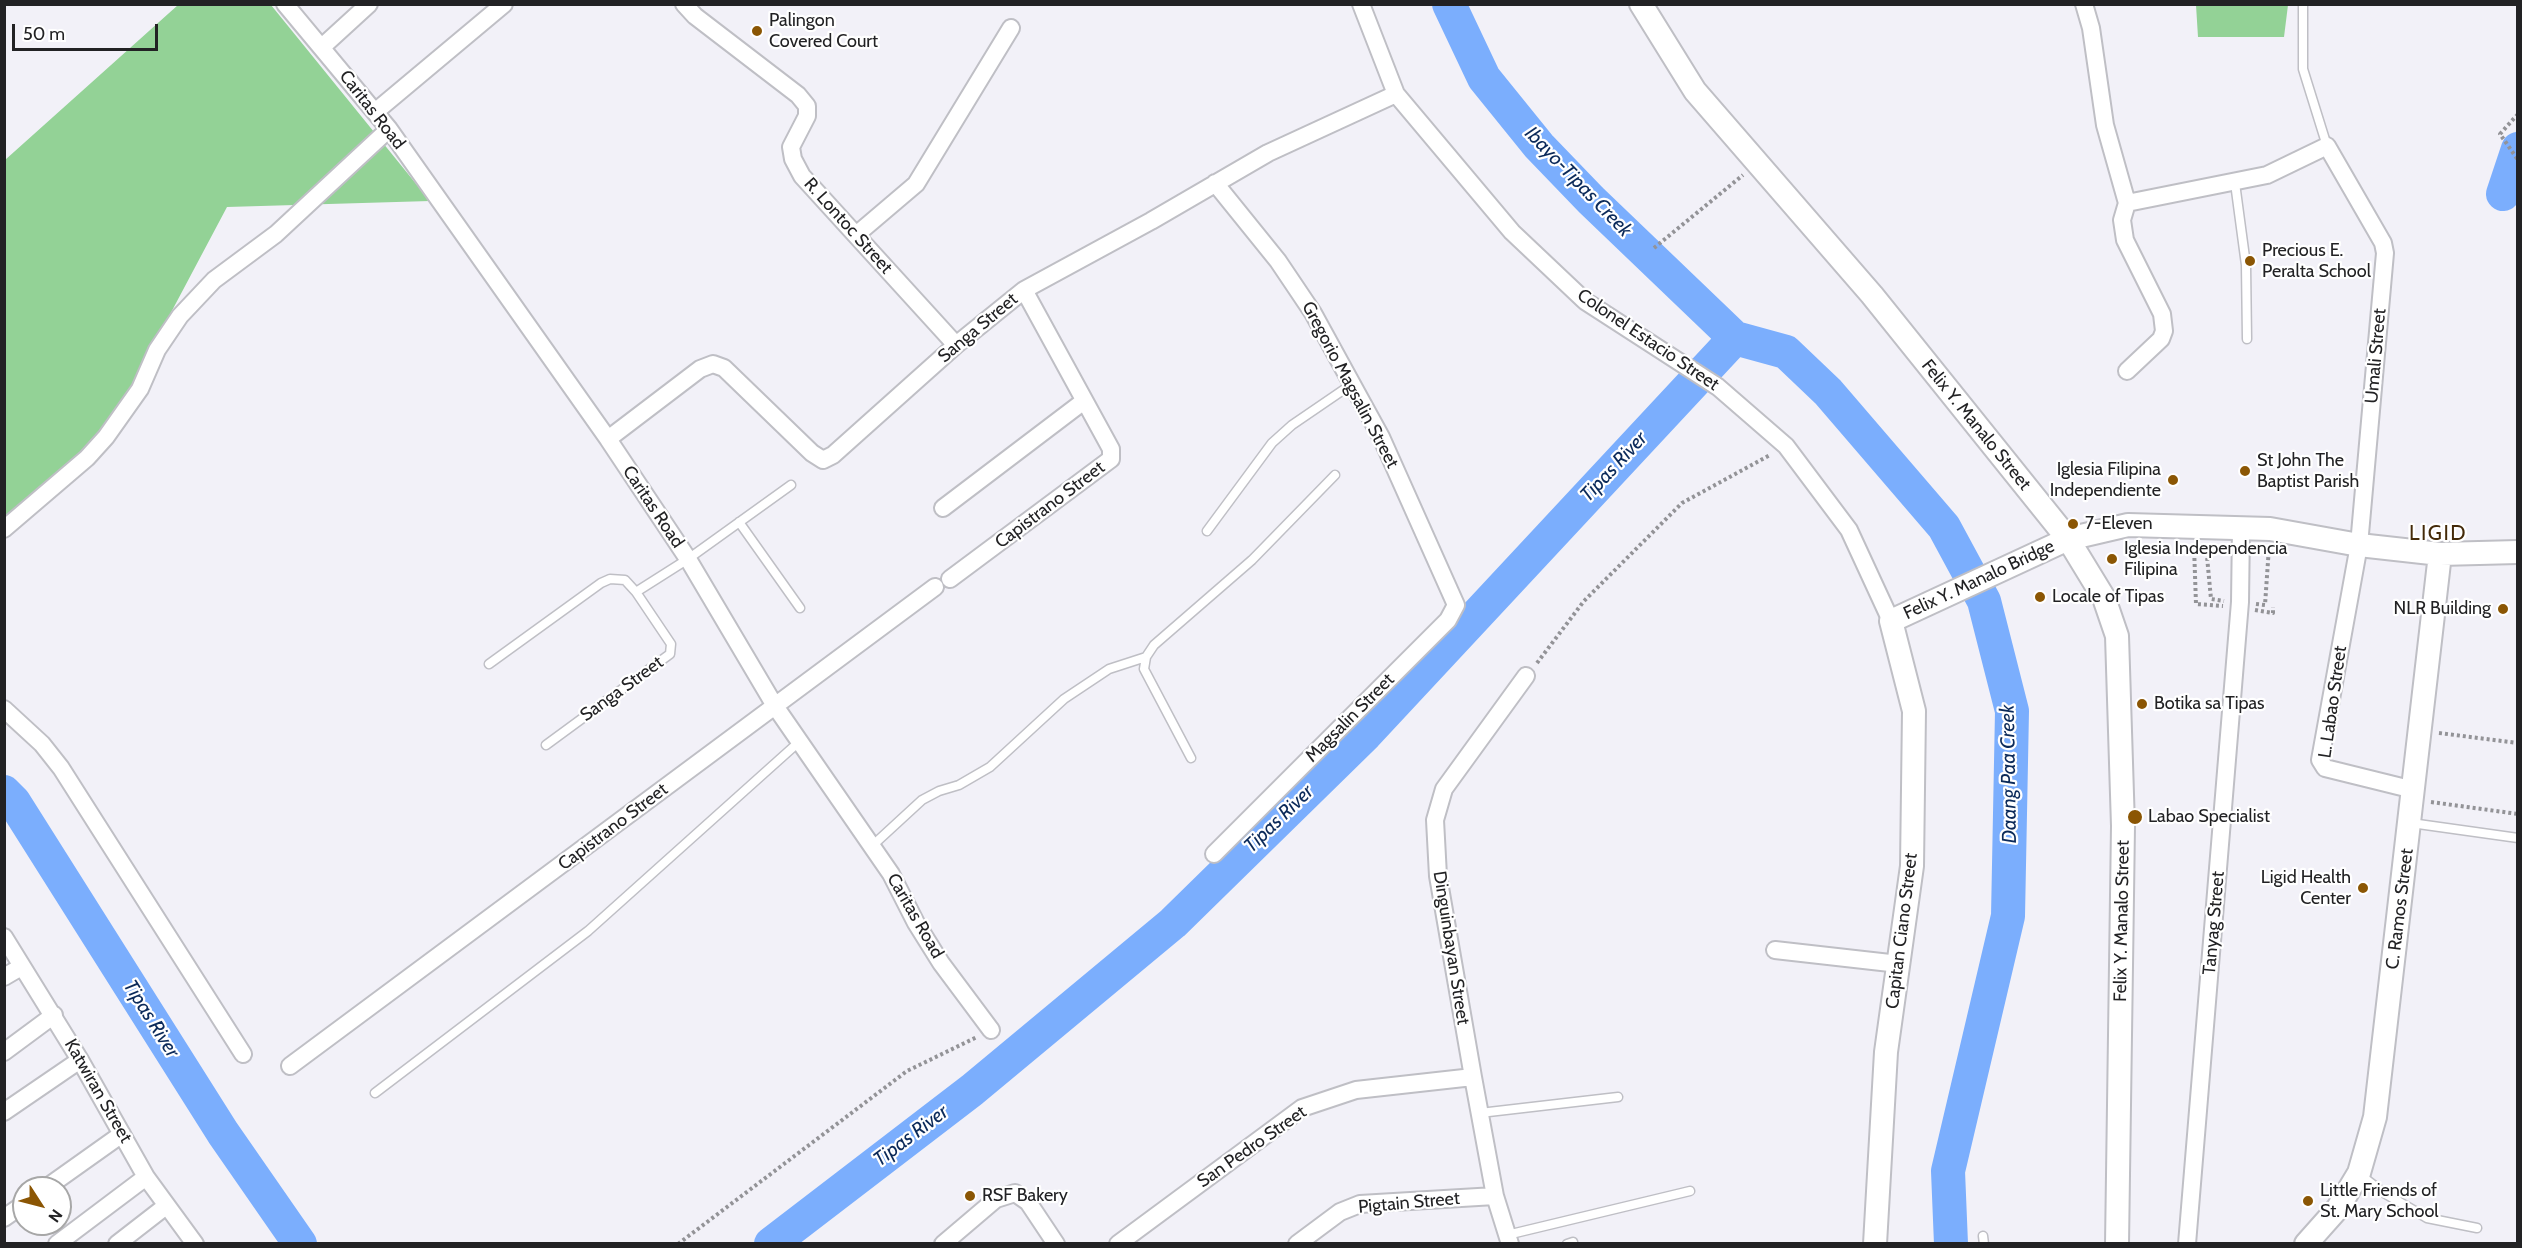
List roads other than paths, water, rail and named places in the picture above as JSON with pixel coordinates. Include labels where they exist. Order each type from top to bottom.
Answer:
[{"type":"main road","name":"Felix Y. Manalo Street","points":[[1641,4],[1695,91],[1872,295],[2068,539],[2104,598],[2117,636],[2123,826],[2117,1244]]},
{"type":"main road","name":"Felix Y. Manalo Bridge","points":[[1891,621],[2068,539],[2128,525],[2270,529],[2359,545],[2440,555],[2517,552]]},
{"type":"main road","name":"C. Ramos Street","points":[[2306,1244],[2338,1208],[2359,1173],[2375,1117],[2440,555]]},
{"type":"main road","name":"Capitan Ciano Street","points":[[1875,1244],[1886,1052],[1912,866],[1914,711],[1891,621]]},
{"type":"street","name":"Caritas Road","points":[[285,4],[389,129],[691,557],[775,706],[891,874],[916,923],[941,963],[991,1030]]},
{"type":"street","points":[[322,47],[369,4]]},
{"type":"street","points":[[375,112],[504,4]]},
{"type":"street","name":"R. Lontoc Street","points":[[684,4],[695,16],[798,94],[807,106],[807,116],[791,147],[793,159],[802,176],[956,345]]},
{"type":"street","name":"Colonel Estacio Street","points":[[1361,4],[1396,94],[1512,232],[1585,301],[1718,387],[1772,431],[1786,446],[1849,530],[1891,621]]},
{"type":"street","points":[[2084,4],[2091,28],[2105,125],[2127,202],[2122,220],[2126,240],[2162,314],[2164,331],[2161,339],[2127,371]]},
{"type":"street","points":[[856,235],[916,184],[1011,27]]},
{"type":"street","name":"Sanga Street","points":[[608,439],[700,369],[713,364],[724,368],[812,453],[823,460],[833,455],[956,345],[1024,290],[1324,125],[1396,94]]},
{"type":"street","points":[[4,529],[87,458],[106,437],[135,397],[157,350],[180,316],[214,280],[276,234],[389,129]]},
{"type":"street","points":[[2127,202],[2267,175],[2327,146]]},
{"type":"street","name":"Umali Street","points":[[2327,146],[2382,243],[2385,253],[2359,545]]},
{"type":"street","name":"Gregorio Magsalin Street","points":[[1215,183],[1278,261],[1313,313],[1381,437],[1456,605]]},
{"type":"street","name":"Capistrano Street","points":[[290,1066],[1111,459],[1111,449],[1024,290]]},
{"type":"street","points":[[942,508],[1084,401]]},
{"type":"street","name":"Tanyag Street","points":[[2187,1244],[2240,605],[2241,528]]},
{"type":"street","name":"L. Labao Street","points":[[2359,545],[2320,760],[2325,768],[2413,794]]},
{"type":"street","name":"Magsalin Street","points":[[1214,854],[1448,620],[1456,605]]},
{"type":"street","name":"Dinguinbayan Street","points":[[1508,1239],[1495,1196],[1473,1077],[1438,876],[1435,820],[1444,789],[1526,676]]},
{"type":"street","points":[[4,709],[42,744],[62,768],[243,1054]]},
{"type":"street","name":"Katwiran Street","points":[[4,937],[21,967],[54,1015],[146,1177],[195,1244]]},
{"type":"street","points":[[1775,950],[1899,964]]},
{"type":"street","points":[[4,977],[21,967]]},
{"type":"street","points":[[4,1052],[54,1015]]},
{"type":"street","points":[[4,1112],[80,1060]]},
{"type":"street","name":"San Pedro Street","points":[[1118,1244],[1302,1108],[1356,1090],[1473,1077]]},
{"type":"street","points":[[63,1176],[122,1134]]},
{"type":"street","points":[[57,1244],[146,1177]]},
{"type":"street","points":[[943,1244],[996,1199],[1016,1193],[1028,1202],[1056,1244]]},
{"type":"street","name":"Pigtain Street","points":[[1297,1244],[1340,1212],[1360,1204],[1495,1196]]},
{"type":"street","points":[[117,1244],[166,1206]]},
{"type":"lane","points":[[2303,4],[2303,69],[2327,146]]},
{"type":"lane","points":[[2235,183],[2246,265],[2247,339]]},
{"type":"lane","points":[[1207,531],[1272,443],[1292,425],[1352,384]]},
{"type":"lane","points":[[1191,758],[1144,669],[1146,657],[1154,645],[1252,560],[1335,475]]},
{"type":"lane","points":[[489,664],[601,583],[610,579],[625,580],[636,592],[691,557],[791,485]]},
{"type":"lane","points":[[739,522],[800,608]]},
{"type":"lane","name":"Sanga Street","points":[[546,745],[670,654],[671,644],[636,592]]},
{"type":"lane","points":[[872,846],[922,800],[939,791],[959,785],[990,767],[1064,699],[1109,669],[1146,657]]},
{"type":"lane","points":[[375,1093],[588,931],[800,741]]},
{"type":"lane","points":[[2410,822],[2517,838]]},
{"type":"lane","points":[[1480,1113],[1618,1097]]},
{"type":"lane","points":[[2359,1173],[2384,1193],[2427,1218],[2477,1228]]},
{"type":"lane","points":[[1508,1239],[1690,1191]]},
{"type":"water","points":[[2517,130],[2518,190],[2516,192],[2494,188],[2500,156]]},
{"type":"waterway","name":"Daang Paa Creek","points":[[1449,4],[1484,78],[1539,146],[1591,200],[1735,338],[1786,352],[1828,392],[1944,527],[1984,601],[2012,711],[2008,916],[1948,1171],[1951,1244]]},
{"type":"waterway","points":[[2503,194],[2518,149]]},
{"type":"waterway","name":"Tipas River","points":[[771,1244],[972,1090],[1173,923],[1366,734],[1735,338]]},
{"type":"waterway","name":"Tipas River","points":[[4,792],[14,802],[223,1133],[300,1244]]},
{"type":"place","name":"Palingon Covered Court","points":[[757,31]]},
{"type":"place","name":"Precious E. Peralta School","points":[[2250,261]]},
{"type":"place","name":"St John The Baptist Parish","points":[[2245,471]]},
{"type":"place","name":"Iglesia Filipina Independiente","points":[[2173,480]]},
{"type":"place","name":"7-Eleven","points":[[2073,524]]},
{"type":"place","name":"Iglesia Independencia Filipina","points":[[2112,559]]},
{"type":"place","name":"Locale of Tipas","points":[[2040,597]]},
{"type":"place","name":"NLR Building","points":[[2503,609]]},
{"type":"place","name":"Botika sa Tipas","points":[[2142,704]]},
{"type":"place","name":"Labao Specialist","points":[[2135,817]]},
{"type":"place","name":"Ligid Health Center","points":[[2363,888]]},
{"type":"place","name":"RSF Bakery","points":[[970,1196]]},
{"type":"place","name":"Little Friends of St. Mary School","points":[[2308,1201]]},
{"type":"district","name":"LIGID","points":[[2438,534]]},
{"type":"water label","name":"Ibayo-Tipas Creek","points":[[1578,182]]}]
